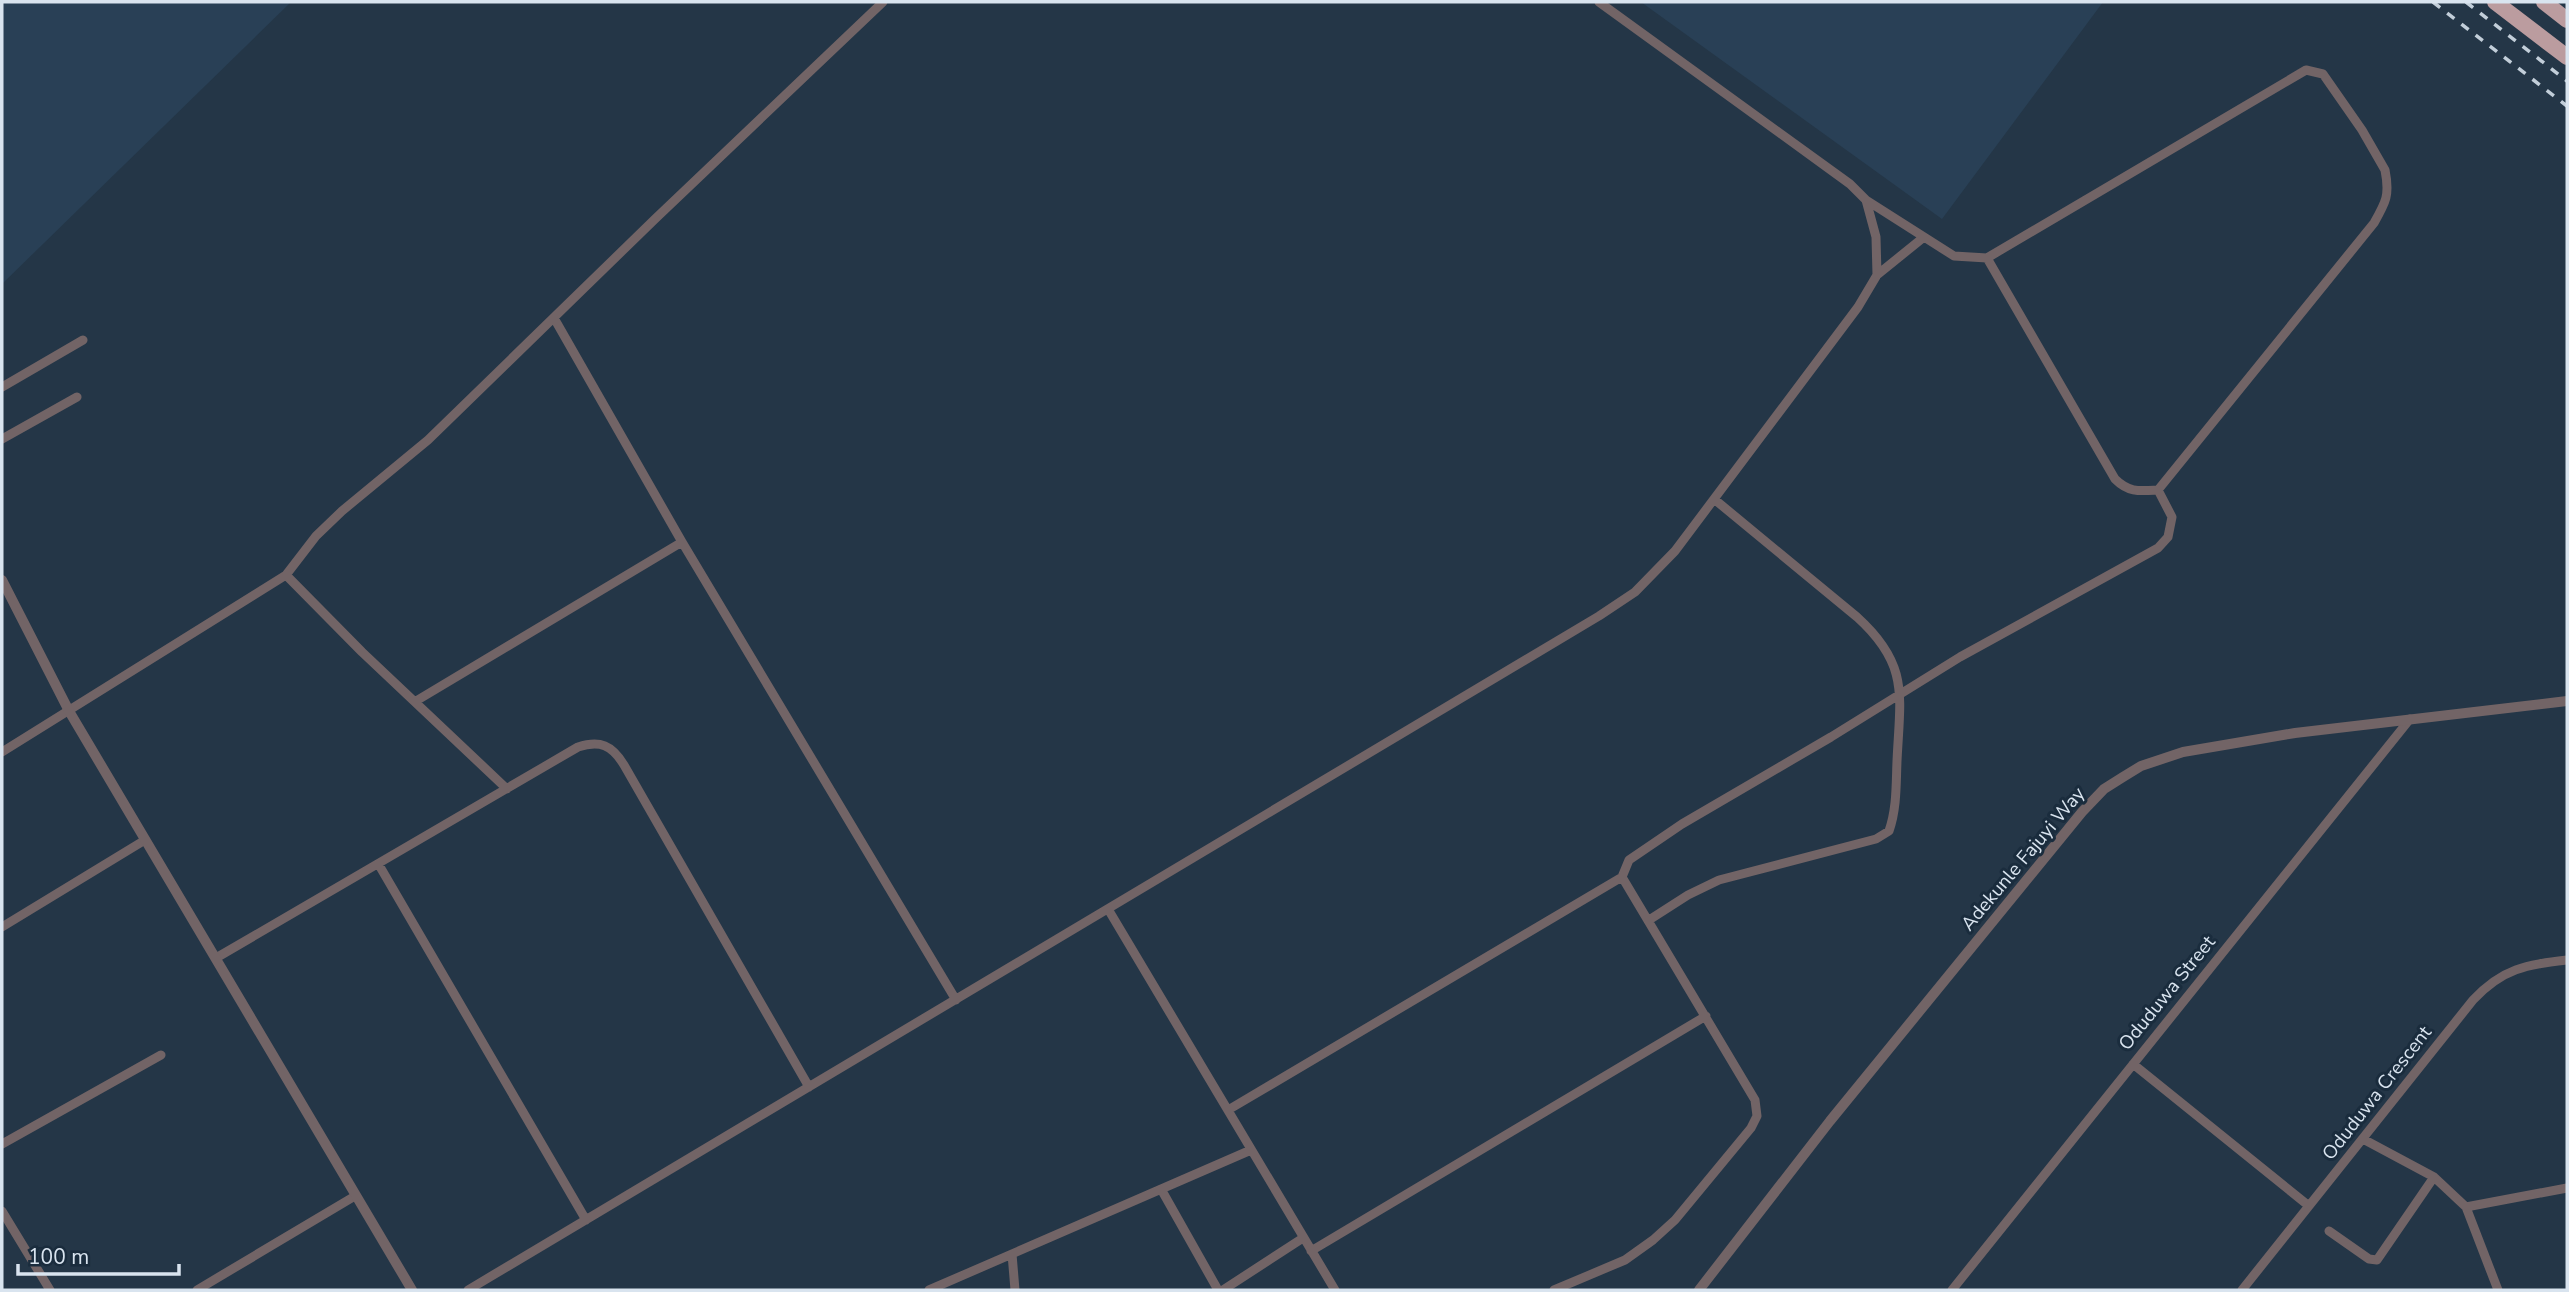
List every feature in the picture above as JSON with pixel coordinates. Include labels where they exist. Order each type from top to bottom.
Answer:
[{"type":"highway","points":[[2495,2],[2567,57]]},
{"type":"highway","points":[[2544,2],[2567,20]]},
{"type":"street","points":[[2,752],[286,575],[325,528],[428,440],[883,2]]},
{"type":"street","points":[[1599,2],[1850,184],[1866,200],[1954,256],[1987,258],[2306,70],[2323,74],[2385,170],[2387,201],[2374,223],[2158,490],[2137,492],[2125,489],[2115,479],[1987,258]]},
{"type":"street","points":[[1866,200],[1876,237],[1877,275]]},
{"type":"street","points":[[468,1290],[1635,592],[1675,551],[1858,307],[1877,275],[1924,237]]},
{"type":"street","points":[[554,318],[682,542],[956,1000]]},
{"type":"street","points":[[2,387],[83,340]]},
{"type":"street","points":[[2,439],[77,397]]},
{"type":"street","points":[[1228,1110],[1622,877],[1629,860],[1641,850],[2025,619],[2158,548],[2168,537],[2172,517],[2158,490]]},
{"type":"street","points":[[1649,920],[1688,895],[1719,880],[1876,839],[1889,831],[1895,805],[1902,693],[1895,666],[1876,634],[1714,499]]},
{"type":"street","points":[[416,701],[682,542]]},
{"type":"street","points":[[286,575],[362,652],[507,789]]},
{"type":"street","points":[[2,580],[69,711],[412,1290]]},
{"type":"street","name":"Adekunle Fajuyi Way","points":[[1699,1290],[1838,1111],[2082,812],[2105,789],[2141,766],[2183,752],[2295,733],[2567,701]]},
{"type":"street","name":"Oduduwa Street","points":[[1952,1290],[2410,719]]},
{"type":"street","points":[[216,958],[578,747],[593,742],[607,745],[617,753],[809,1087]]},
{"type":"street","points":[[2,926],[145,840]]},
{"type":"street","points":[[379,865],[586,1220]]},
{"type":"street","points":[[1554,1290],[1625,1260],[1653,1240],[1675,1220],[1751,1128],[1757,1116],[1755,1100],[1622,877]]},
{"type":"street","points":[[1108,909],[1335,1290]]},
{"type":"street","name":"Oduduwa Crescent","points":[[2242,1290],[2488,984],[2506,972],[2532,964],[2567,960]]},
{"type":"street","points":[[1311,1251],[1706,1016]]},
{"type":"street","points":[[2,1144],[161,1055]]},
{"type":"street","points":[[2133,1064],[2309,1206]]},
{"type":"street","points":[[2363,1139],[2434,1177],[2466,1207],[2498,1290]]},
{"type":"street","points":[[929,1290],[1251,1150]]},
{"type":"street","points":[[2329,1231],[2369,1259],[2377,1260],[2434,1177]]},
{"type":"street","points":[[2466,1207],[2567,1188]]},
{"type":"street","points":[[1161,1189],[1221,1290],[1303,1238]]},
{"type":"street","points":[[197,1290],[355,1196]]},
{"type":"street","points":[[2,1211],[50,1290]]},
{"type":"street","points":[[1012,1254],[1015,1290]]},
{"type":"shaded area","points":[[2,2],[291,2],[2,284]]},
{"type":"shaded area","points":[[1641,2],[2103,2],[1942,219]]},
{"type":"railway","points":[[2433,2],[2567,106]]},
{"type":"railway","points":[[2466,2],[2567,81]]}]
